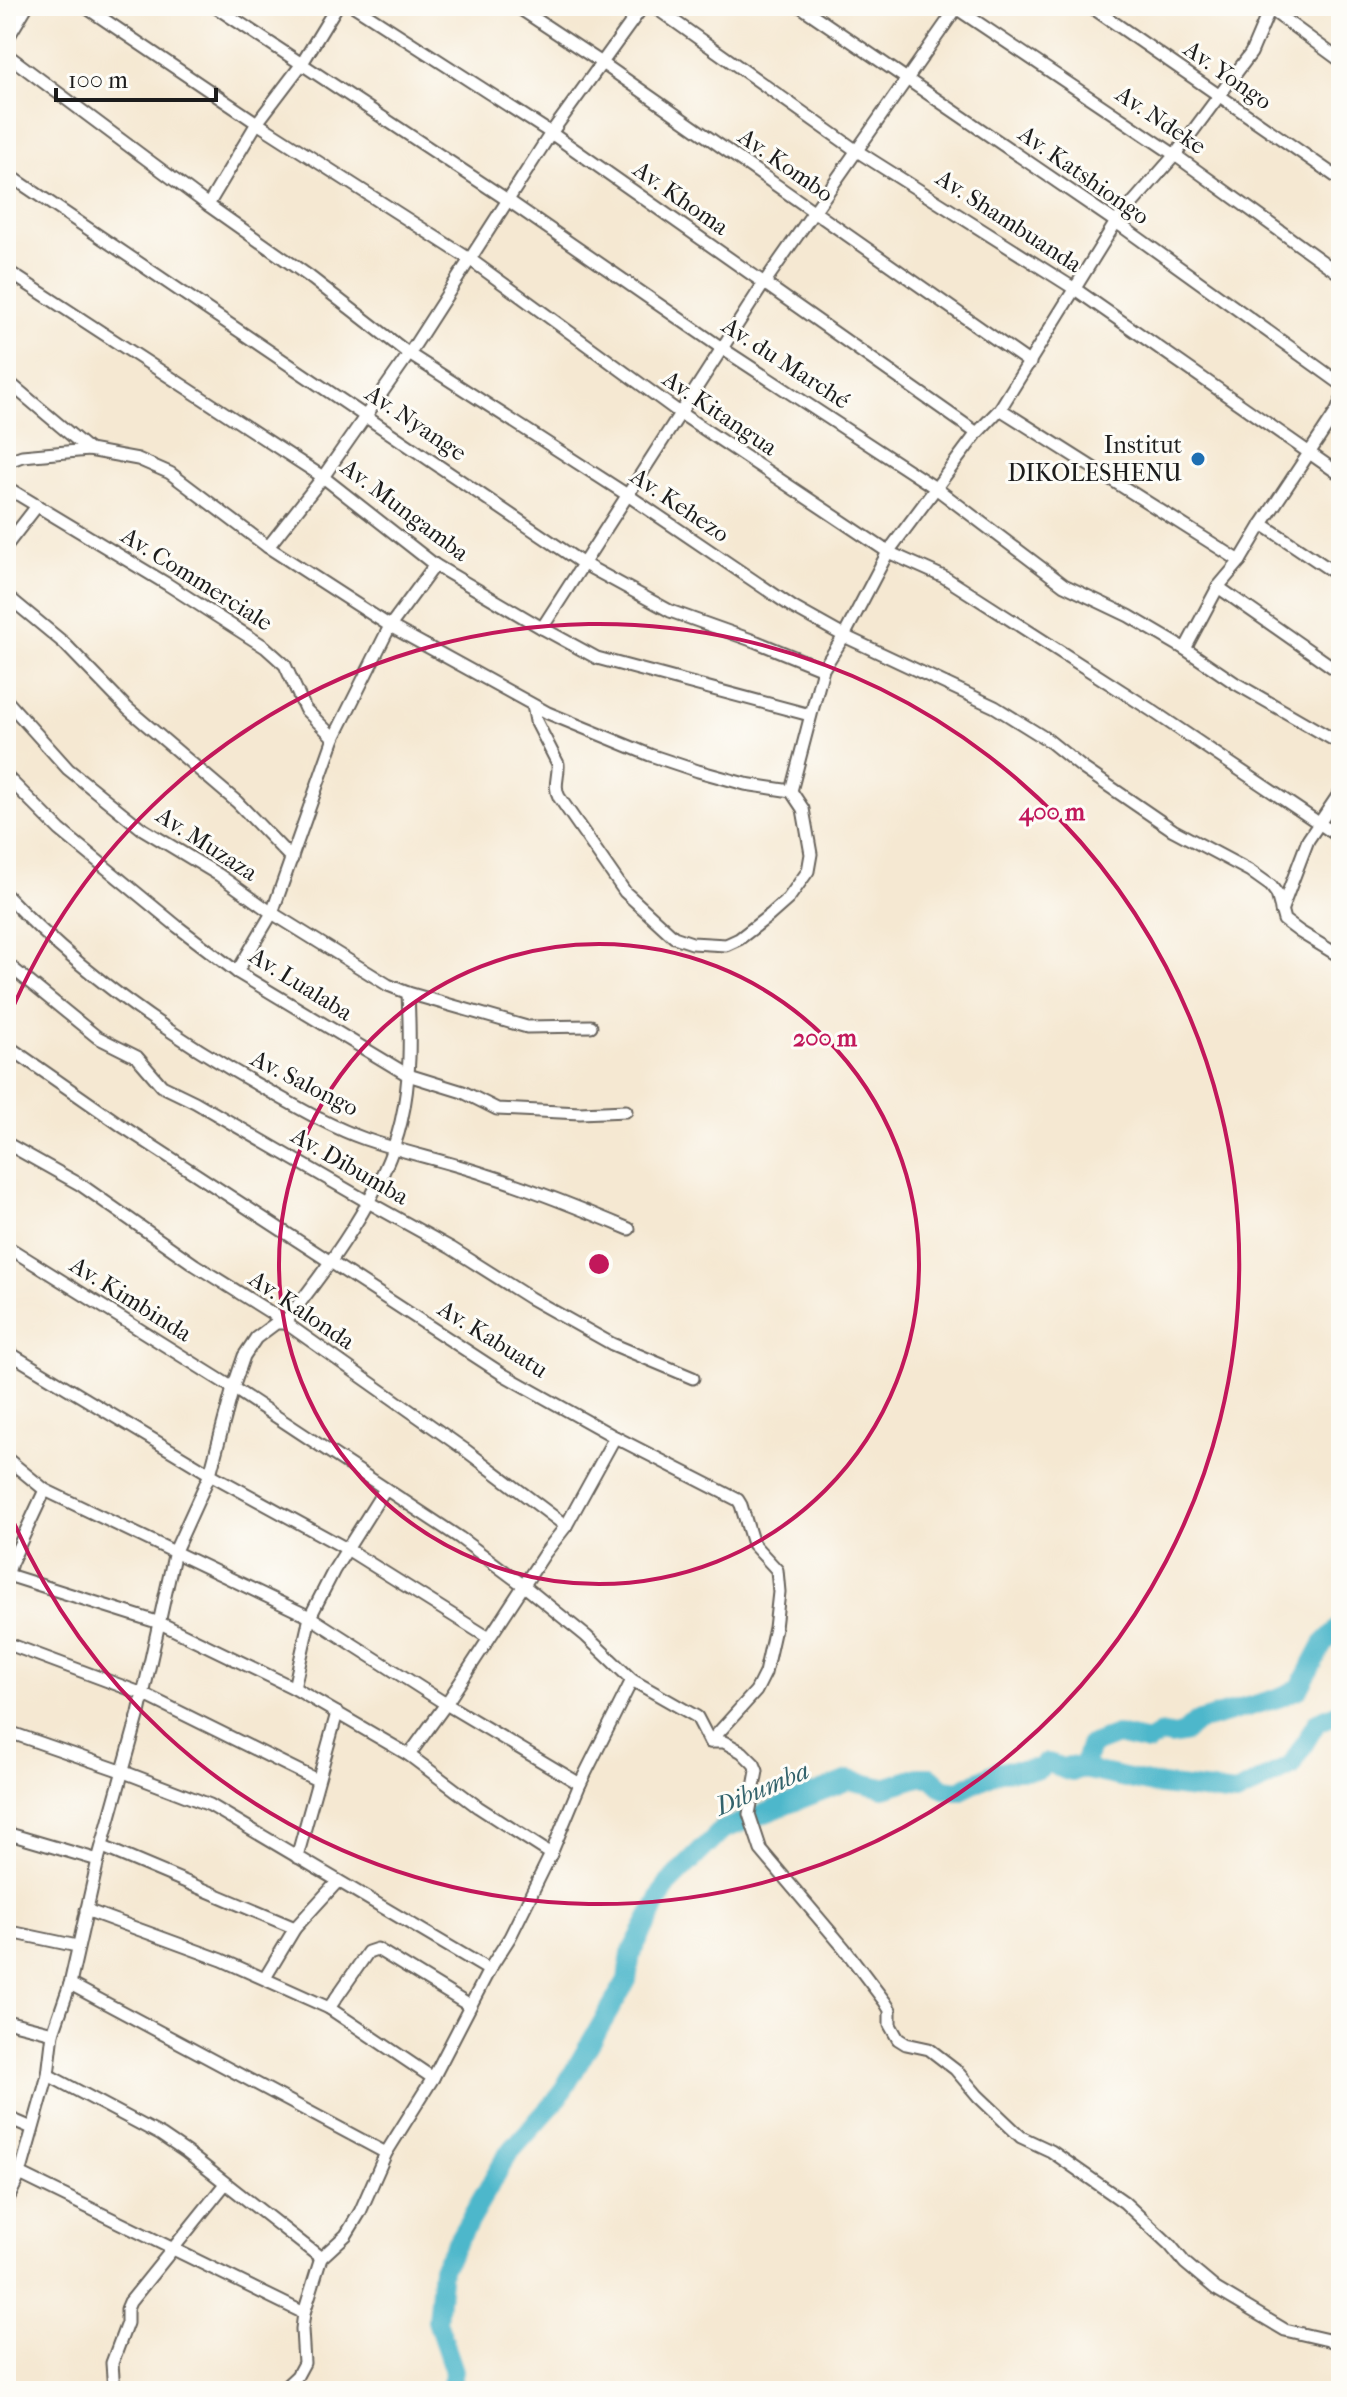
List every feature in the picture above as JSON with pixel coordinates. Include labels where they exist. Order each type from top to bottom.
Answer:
[{"type":"street","points":[[6,41],[27,6]]},
{"type":"street","name":"Av. Kitangua","points":[[84,6],[257,123],[471,260],[680,413],[888,552],[944,577],[1151,710],[1341,838]]},
{"type":"street","name":"Av. du Marché","points":[[214,6],[509,201],[723,349],[937,489],[1064,585],[1129,616],[1235,683],[1341,744]]},
{"type":"street","points":[[208,205],[257,123],[301,65],[337,6]]},
{"type":"street","name":"Av. Khoma","points":[[354,6],[551,133],[977,433]]},
{"type":"street","name":"Av. Kombo","points":[[516,6],[1030,363]]},
{"type":"street","points":[[268,547],[323,477],[409,354],[551,133],[643,6]]},
{"type":"street","name":"Av. Shambuanda","points":[[653,6],[857,151],[1075,289],[1341,475]]},
{"type":"street","name":"Av. Katshiongo","points":[[800,6],[1340,380]]},
{"type":"street","name":"Av. Yongo","points":[[1090,6],[1341,180]]},
{"type":"street","points":[[542,628],[764,283],[956,7]]},
{"type":"street","name":"Av. Ndeke","points":[[956,7],[1175,155],[1341,275]]},
{"type":"street","points":[[791,791],[823,669],[888,552],[977,433],[1000,409],[1116,222],[1175,155],[1251,53],[1268,7],[1341,61]]},
{"type":"street","name":"Av. Kehezo","points":[[6,54],[310,277],[409,354],[629,496],[781,600],[844,636],[995,707],[1048,740],[1084,769],[1173,830],[1250,871],[1271,886],[1277,894],[1284,920],[1341,957]]},
{"type":"street","name":"Av. Nyange","points":[[6,173],[582,563],[670,611],[823,669]]},
{"type":"street","name":"Av. Mungamba","points":[[6,270],[323,477],[435,565],[542,628],[597,658],[810,715]]},
{"type":"street","points":[[6,380],[89,450]]},
{"type":"street","points":[[1185,649],[1218,587],[1240,561],[1337,411],[1341,400],[1340,380]]},
{"type":"street","points":[[1000,409],[1240,561]]},
{"type":"street","points":[[6,462],[22,456],[89,450],[138,459],[170,473],[268,547],[390,626],[533,705],[650,755],[745,784],[791,791],[803,809],[811,854],[808,871],[801,883],[770,915],[726,945],[692,943],[674,937],[625,892],[559,797],[554,785],[559,772],[558,764],[536,721],[533,705]]},
{"type":"street","name":"Av. Commerciale","points":[[6,487],[265,647],[285,665],[305,709],[334,738]]},
{"type":"street","points":[[6,546],[37,506]]},
{"type":"street","points":[[1262,524],[1341,577]]},
{"type":"street","points":[[237,972],[272,913],[334,738],[390,626],[435,565]]},
{"type":"street","points":[[1218,587],[1341,673]]},
{"type":"street","points":[[6,595],[64,643],[128,709],[237,802],[292,859]]},
{"type":"street","name":"Av. Muzaza","points":[[6,700],[68,769],[141,828],[388,985],[527,1027],[591,1026]]},
{"type":"street","name":"Av. Lualaba","points":[[6,776],[60,830],[237,972],[408,1075],[463,1092],[497,1109],[580,1113],[626,1111]]},
{"type":"street","points":[[1281,912],[1308,840],[1341,791]]},
{"type":"street","name":"Av. Salongo","points":[[6,895],[85,969],[144,1013],[233,1071],[314,1116],[365,1139],[487,1175],[629,1229]]},
{"type":"street","name":"Av. Dibumba","points":[[6,963],[97,1037],[137,1057],[162,1086],[451,1248],[530,1298],[612,1344],[693,1378]]},
{"type":"street","points":[[6,2203],[20,2174],[48,2075],[53,2033],[70,1984],[98,1860],[124,1772],[175,1551],[210,1474],[244,1356],[256,1338],[276,1323],[284,1323],[313,1287],[368,1202],[393,1146],[401,1121],[408,1075],[408,993]]},
{"type":"street","name":"Av. Kabuatu","points":[[6,1045],[125,1128],[504,1375],[738,1500],[753,1544],[777,1570],[779,1592],[775,1628],[765,1673],[756,1691],[710,1742]]},
{"type":"street","name":"Av. Kalonda","points":[[6,1143],[81,1185],[284,1323],[464,1449],[566,1526]]},
{"type":"street","name":"Av. Kimbinda","points":[[6,1246],[233,1388],[460,1538],[586,1636],[632,1680],[697,1717],[710,1742]]},
{"type":"street","points":[[6,1351],[210,1474],[347,1549],[489,1638]]},
{"type":"street","points":[[409,1755],[566,1526],[615,1437]]},
{"type":"street","points":[[6,1458],[45,1490],[310,1617],[446,1704],[580,1784]]},
{"type":"street","points":[[294,1688],[310,1617],[334,1570],[385,1489]]},
{"type":"street","points":[[45,1490],[8,1561],[7,1578],[160,1623],[294,1688],[409,1755],[478,1807],[551,1854]]},
{"type":"street","points":[[6,1643],[143,1694],[317,1780]]},
{"type":"street","points":[[281,2391],[297,2376],[304,2363],[304,2313],[321,2258],[346,2235],[360,2212],[386,2153],[433,2078],[489,1970],[510,1937],[632,1680]]},
{"type":"street","points":[[297,1857],[337,1713]]},
{"type":"street","points":[[6,1731],[210,1805],[489,1970]]},
{"type":"street","points":[[710,1742],[724,1742],[742,1752],[754,1764],[757,1771],[750,1819],[761,1850],[885,2002],[890,2010],[890,2025],[898,2039],[929,2049],[955,2069],[1021,2137],[1051,2151],[1124,2202],[1185,2263],[1216,2289],[1285,2330],[1341,2343]]},
{"type":"street","points":[[6,1833],[98,1860]]},
{"type":"street","points":[[103,1847],[295,1928]]},
{"type":"street","points":[[265,1978],[295,1928],[338,1881]]},
{"type":"street","points":[[86,1910],[265,1978],[329,2008],[433,2078]]},
{"type":"street","points":[[6,1931],[77,1946]]},
{"type":"street","points":[[329,2008],[368,1952],[377,1949],[470,2006]]},
{"type":"street","points":[[70,1984],[386,2153]]},
{"type":"street","points":[[6,2021],[53,2033]]},
{"type":"street","points":[[48,2075],[161,2135],[321,2258]]},
{"type":"street","points":[[6,2117],[32,2128]]},
{"type":"street","points":[[20,2174],[304,2313]]},
{"type":"street","points":[[114,2391],[112,2363],[127,2323],[128,2306],[171,2248],[225,2184]]},
{"type":"waterway","name":"Dibumba","points":[[450,2391],[454,2371],[437,2321],[442,2268],[508,2154],[559,2097],[627,1980],[631,1953],[667,1885],[722,1830],[849,1780],[884,1788],[919,1777],[931,1777],[944,1789],[959,1791],[999,1771],[1039,1769],[1046,1763],[1072,1772],[1084,1766],[1090,1745],[1117,1735],[1148,1742],[1161,1734],[1183,1734],[1196,1722],[1299,1689],[1323,1644],[1341,1626]]},
{"type":"waterway","points":[[1069,1766],[1153,1784],[1236,1794],[1291,1766],[1317,1722],[1341,1712]]},
{"type":"place","name":"Institut DIKOLESHENU","points":[[1198,459]]}]
